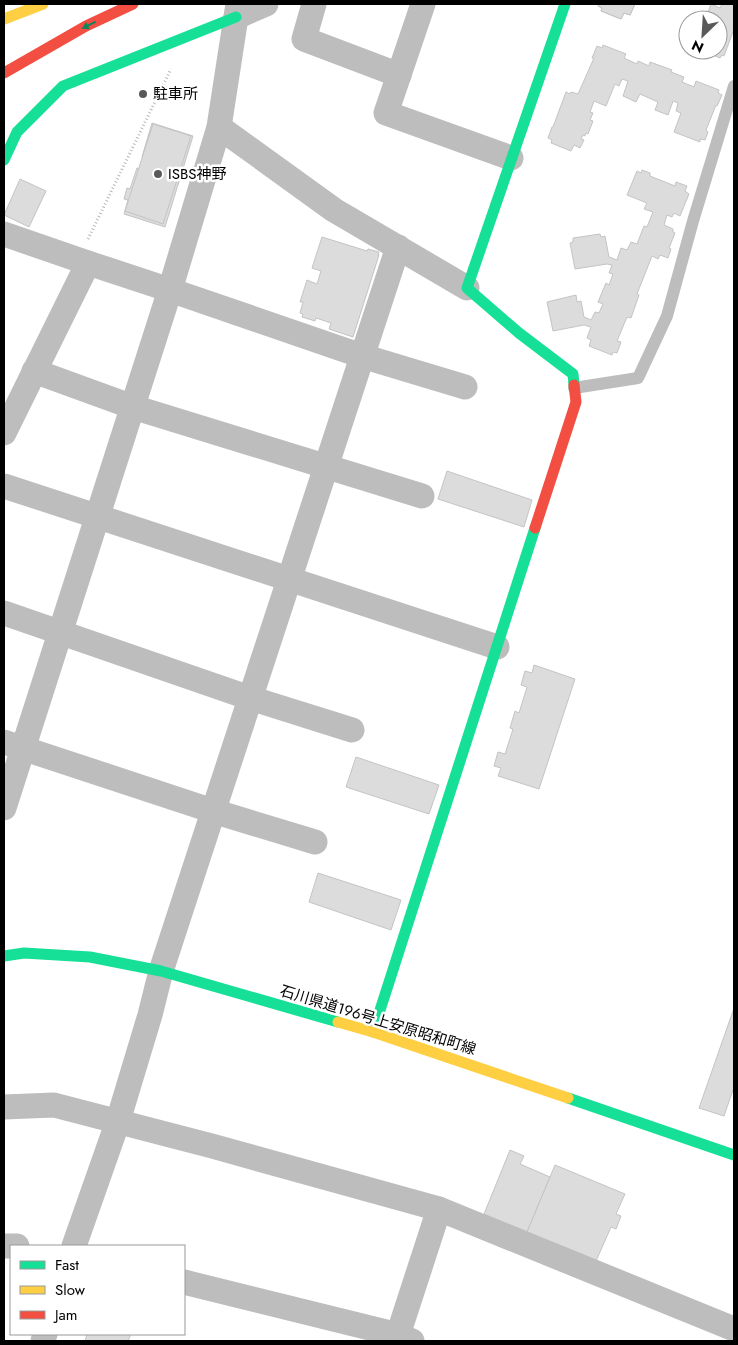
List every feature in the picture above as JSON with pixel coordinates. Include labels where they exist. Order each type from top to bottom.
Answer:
[{"type":"main road","points":[[4,19],[44,4]]},
{"type":"main road","points":[[4,73],[86,26],[133,4]]},
{"type":"main road","points":[[373,1032],[576,402],[573,374],[519,333],[467,288],[565,4]]},
{"type":"main road","points":[[4,160],[17,132],[63,86],[187,35],[237,10]]},
{"type":"main road","name":"石川県道196号上安原昭和町線","points":[[4,956],[24,953],[90,957],[161,971],[373,1032],[734,1155]]},
{"type":"street","points":[[4,808],[13,745],[60,632],[170,290],[219,126],[237,10],[266,4]]},
{"type":"street","points":[[314,4],[304,38],[399,76]]},
{"type":"street","points":[[423,4],[386,113],[511,158]]},
{"type":"street","points":[[219,126],[334,210],[467,288]]},
{"type":"street","points":[[4,234],[362,356],[464,387]]},
{"type":"street","points":[[74,1245],[118,1121],[150,1015],[161,971],[398,247]]},
{"type":"street","points":[[4,433],[83,261]]},
{"type":"street","points":[[34,371],[133,406],[422,496]]},
{"type":"street","points":[[4,486],[497,647]]},
{"type":"street","points":[[4,613],[250,698],[352,730]]},
{"type":"street","points":[[13,745],[213,811],[315,842]]},
{"type":"street","points":[[4,1107],[54,1105],[212,1146],[439,1210],[734,1329]]},
{"type":"street","points":[[185,1282],[402,1339],[439,1210]]},
{"type":"lane","points":[[574,388],[638,378],[667,316],[734,86]]},
{"type":"path","points":[[83,261],[187,35]]},
{"type":"building","points":[[599,4],[635,4],[630,15],[624,13],[621,19],[601,11],[602,8],[598,6]]},
{"type":"building","points":[[599,4],[635,4],[630,15],[624,13],[621,19],[601,11],[602,8],[598,6]]},
{"type":"building","points":[[711,4],[720,8],[722,4],[734,4],[734,29],[728,45],[728,10],[709,10]]},
{"type":"building","points":[[603,45],[626,54],[624,58],[637,64],[638,61],[649,66],[650,62],[672,70],[671,72],[684,77],[682,82],[694,87],[696,81],[719,90],[718,93],[722,95],[706,130],[708,132],[705,140],[700,139],[700,142],[674,132],[681,113],[676,111],[678,103],[673,101],[668,115],[655,110],[658,102],[640,94],[636,102],[623,96],[628,81],[622,79],[619,86],[615,84],[606,106],[594,101],[590,112],[593,113],[590,120],[593,121],[588,134],[583,135],[581,139],[584,140],[580,148],[574,145],[571,151],[551,143],[552,140],[548,138],[566,92],[578,94],[594,58],[592,58],[597,46],[602,48]]},
{"type":"building","name":"ISBS神野","points":[[152,123],[193,136],[165,227],[124,214],[128,200],[124,199],[127,188],[130,189],[137,168],[143,169],[146,159],[142,157]]},
{"type":"building","name":"ISBS神野","points":[[153,124],[191,136],[163,224],[125,211]]},
{"type":"building","points":[[642,170],[650,173],[650,176],[675,186],[676,182],[687,186],[685,191],[689,194],[680,216],[674,213],[672,217],[667,215],[664,225],[673,229],[675,233],[669,248],[671,249],[668,258],[660,255],[658,259],[652,256],[637,294],[639,295],[631,318],[627,317],[617,341],[621,342],[617,353],[613,352],[612,355],[589,346],[591,340],[587,338],[591,327],[584,325],[553,331],[547,302],[576,295],[577,302],[581,301],[584,317],[591,320],[595,312],[599,313],[603,304],[598,302],[606,283],[609,285],[613,274],[609,273],[612,265],[607,264],[575,269],[570,243],[573,242],[573,238],[600,234],[601,237],[605,236],[609,257],[617,260],[621,248],[627,250],[631,242],[637,244],[644,226],[647,227],[653,212],[644,209],[647,203],[627,195],[637,171],[641,173]]},
{"type":"building","points":[[20,179],[46,191],[29,227],[4,215]]},
{"type":"building","points":[[322,237],[367,251],[368,249],[379,252],[353,337],[329,329],[331,323],[316,318],[315,321],[302,317],[303,314],[300,313],[303,302],[300,302],[307,280],[317,284],[321,271],[312,268]]},
{"type":"building","points":[[447,471],[532,500],[524,527],[438,499]]},
{"type":"building","points":[[534,665],[575,679],[539,789],[498,776],[501,768],[494,766],[498,752],[505,754],[513,729],[510,728],[515,711],[519,713],[527,687],[521,685],[525,671],[532,673]]},
{"type":"building","points":[[356,757],[439,785],[429,814],[346,787]]},
{"type":"building","points":[[318,873],[401,900],[391,930],[309,902]]},
{"type":"building","points":[[734,1008],[734,1087],[724,1116],[699,1108]]},
{"type":"building","points":[[510,1150],[524,1156],[520,1164],[550,1177],[527,1232],[484,1214]]},
{"type":"building","points":[[555,1165],[625,1194],[616,1214],[621,1216],[616,1229],[611,1227],[596,1261],[527,1232]]},
{"type":"building","points":[[87,1335],[131,1335],[128,1341],[85,1341]]},
{"type":"traffic: fast","points":[[565,4],[467,288],[519,333],[573,374],[574,385]]},
{"type":"traffic: fast","points":[[4,160],[17,132],[63,86],[236,17]]},
{"type":"traffic: fast","points":[[373,1032],[535,528]]},
{"type":"traffic: fast","points":[[4,956],[24,953],[90,957],[161,971],[338,1022]]},
{"type":"traffic: fast","points":[[568,1098],[734,1155]]},
{"type":"traffic: slow","points":[[4,19],[43,4]]},
{"type":"traffic: slow","points":[[338,1022],[568,1098]]},
{"type":"traffic: jam","points":[[4,73],[86,26],[133,4]]},
{"type":"traffic: jam","points":[[535,528],[576,402],[574,385]]},
{"type":"place","name":"駐車所","points":[[143,94]]},
{"type":"place","name":"ISBS神野","points":[[158,174]]}]
